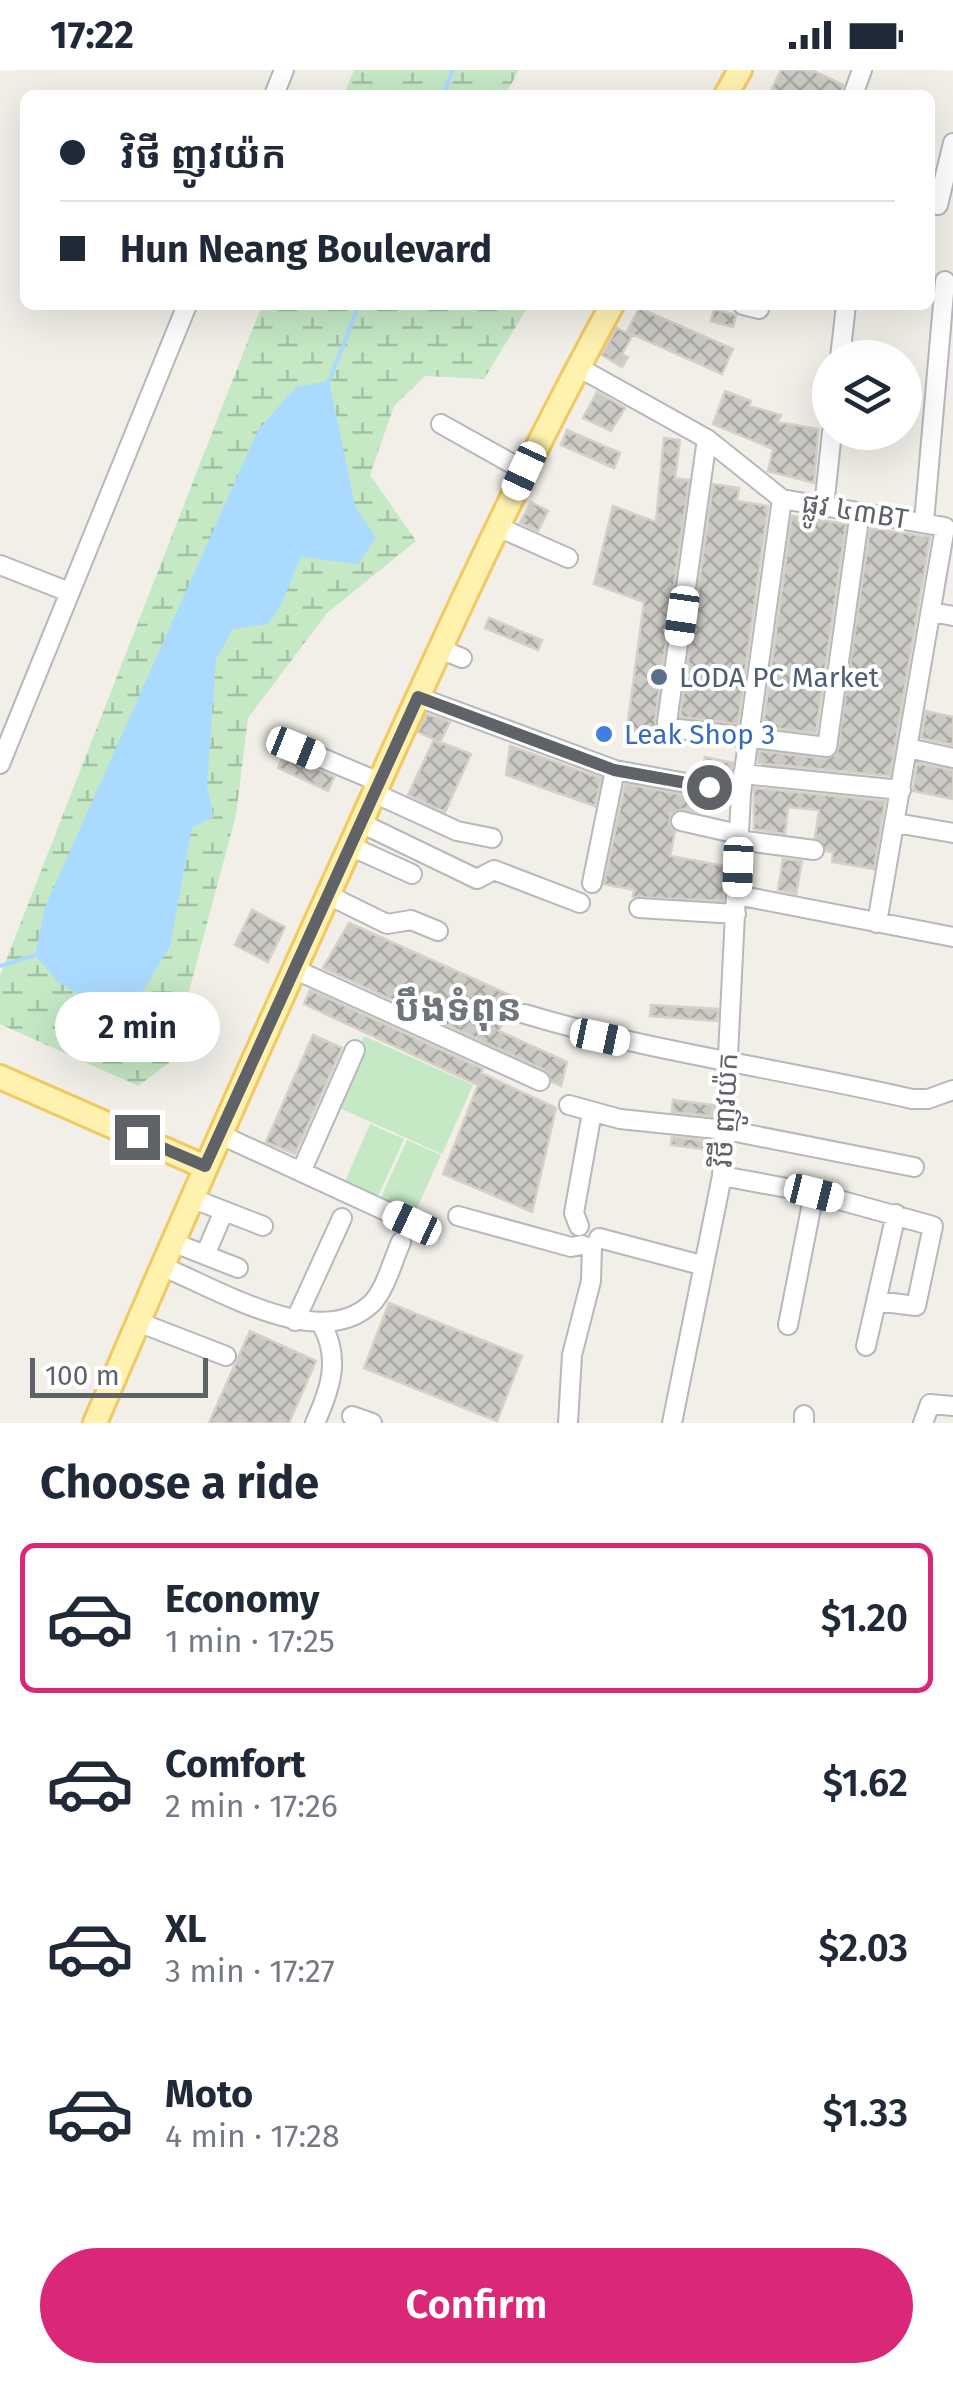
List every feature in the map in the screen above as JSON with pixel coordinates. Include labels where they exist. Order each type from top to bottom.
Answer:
[{"type":"main road","points":[[95,1423],[219,1134],[418,697],[451,653],[498,527],[609,310]]},
{"type":"main road","points":[[0,1077],[205,1166]]},
{"type":"street","points":[[938,205],[953,143]]},
{"type":"street","points":[[924,522],[945,282]]},
{"type":"street","points":[[0,764],[185,310]]},
{"type":"street","points":[[842,340],[845,310]]},
{"type":"street","name":"ផ្លូវ ៤៣BT","points":[[578,366],[707,439],[782,499],[949,528],[878,923]]},
{"type":"street","points":[[441,424],[524,471]]},
{"type":"street","points":[[707,439],[667,722],[672,728],[827,747],[860,512]]},
{"type":"street","points":[[824,506],[830,450]]},
{"type":"street","name":"វិថី ញូវយ៉ក","points":[[672,1423],[722,1176],[746,737],[782,499]]},
{"type":"street","points":[[498,527],[568,558]]},
{"type":"street","points":[[0,565],[68,592]]},
{"type":"street","points":[[932,612],[953,616]]},
{"type":"street","points":[[418,697],[614,770],[742,783],[901,790]]},
{"type":"street","points":[[296,748],[457,832],[492,838]]},
{"type":"street","points":[[908,748],[953,758]]},
{"type":"street","points":[[592,883],[614,770]]},
{"type":"street","points":[[681,821],[738,837],[814,850]]},
{"type":"street","points":[[361,823],[477,879],[494,870],[580,903]]},
{"type":"street","points":[[896,823],[953,833]]},
{"type":"street","points":[[350,846],[412,874]]},
{"type":"street","points":[[737,894],[953,937]]},
{"type":"street","points":[[328,895],[387,924],[412,920],[438,931]]},
{"type":"street","points":[[639,908],[736,914]]},
{"type":"street","points":[[294,969],[540,1081]]},
{"type":"street","points":[[524,1014],[600,1037],[728,1058],[912,1099],[928,1099],[953,1090]]},
{"type":"street","points":[[301,1172],[356,1050]]},
{"type":"street","points":[[570,1105],[620,1119],[726,1130],[914,1167]]},
{"type":"street","points":[[568,1423],[572,1354],[591,1282],[588,1239],[574,1213],[592,1118]]},
{"type":"street","points":[[219,1134],[412,1223]]},
{"type":"street","points":[[722,1176],[814,1193],[933,1226],[919,1302],[911,1308],[876,1301]]},
{"type":"street","points":[[788,1325],[814,1193]]},
{"type":"street","points":[[191,1198],[263,1226]]},
{"type":"street","points":[[205,1255],[224,1210]]},
{"type":"street","points":[[866,1346],[896,1214]]},
{"type":"street","points":[[458,1216],[571,1247],[588,1239],[701,1265]]},
{"type":"street","points":[[295,1322],[342,1218]]},
{"type":"street","points":[[172,1242],[238,1268]]},
{"type":"street","points":[[162,1266],[295,1322],[322,1325],[353,1317],[374,1302],[401,1242]]},
{"type":"street","points":[[138,1322],[226,1356]]},
{"type":"street","points":[[315,1423],[333,1366],[332,1343],[322,1325]]},
{"type":"street","points":[[923,1423],[930,1404],[953,1406]]},
{"type":"street","points":[[352,1416],[372,1423]]},
{"type":"green space","points":[[354,70],[519,70],[508,90],[346,90]]},
{"type":"green space","points":[[260,310],[526,310],[484,379],[425,376],[394,406],[370,475],[416,541],[327,613],[248,718],[236,815],[170,1062],[138,1086],[0,1024],[0,976]]},
{"type":"green space","points":[[364,1036],[473,1085],[442,1154],[333,1105]]},
{"type":"green space","points":[[370,1124],[404,1139],[375,1203],[342,1188]]},
{"type":"green space","points":[[407,1140],[441,1155],[412,1219],[378,1204]]},
{"type":"water","points":[[329,381],[355,506],[376,538],[358,564],[302,557],[273,617],[267,624],[233,629],[216,659],[207,786],[214,817],[192,827],[170,946],[124,1023],[57,981],[35,955],[45,907],[258,430],[296,387]]},
{"type":"building","points":[[781,70],[812,70],[843,85],[842,90],[771,90]]},
{"type":"building","points":[[638,310],[644,310],[733,349],[722,374],[627,332]]},
{"type":"building","points":[[714,310],[736,315],[733,327],[711,321]]},
{"type":"building","points":[[617,328],[632,336],[622,354],[628,357],[622,367],[602,355]]},
{"type":"building","points":[[725,391],[751,401],[749,406],[781,415],[778,422],[812,428],[812,450],[816,450],[814,483],[768,471],[773,449],[713,424]]},
{"type":"building","points":[[597,392],[625,408],[611,431],[583,418]]},
{"type":"building","points":[[567,430],[620,453],[614,468],[561,445]]},
{"type":"building","points":[[664,438],[680,440],[675,478],[689,480],[655,720],[658,734],[627,729],[644,602],[594,584],[613,506],[656,522]]},
{"type":"building","points":[[713,484],[739,488],[737,501],[768,506],[738,724],[680,717]]},
{"type":"building","points":[[531,502],[548,511],[538,531],[520,523]]},
{"type":"building","points":[[792,516],[846,524],[816,733],[763,727]]},
{"type":"building","points":[[870,528],[930,537],[890,776],[758,763],[759,751],[826,759],[837,754]]},
{"type":"building","points":[[489,618],[542,640],[538,650],[485,628]]},
{"type":"building","points":[[926,711],[953,717],[953,745],[921,738]]},
{"type":"building","points":[[427,714],[450,722],[440,742],[418,732]]},
{"type":"building","points":[[434,740],[471,754],[445,812],[408,795]]},
{"type":"building","points":[[510,746],[601,778],[595,806],[506,775]]},
{"type":"building","points":[[285,752],[334,777],[328,791],[278,768]]},
{"type":"building","points":[[705,757],[733,763],[730,778],[702,773]]},
{"type":"building","points":[[917,763],[953,770],[953,799],[913,791]]},
{"type":"building","points":[[625,784],[702,798],[699,812],[683,809],[671,813],[669,824],[675,832],[670,856],[725,866],[723,901],[633,897],[634,890],[604,884]]},
{"type":"building","points":[[754,788],[885,801],[874,869],[832,862],[833,852],[826,851],[815,838],[819,810],[788,807],[785,834],[754,829]]},
{"type":"building","points":[[783,859],[802,861],[796,894],[778,890]]},
{"type":"building","points":[[252,910],[285,927],[268,962],[235,945]]},
{"type":"building","points":[[349,923],[514,997],[499,1031],[567,1062],[561,1086],[552,1082],[545,1070],[323,968]]},
{"type":"building","points":[[310,990],[483,1069],[481,1073],[556,1108],[532,1212],[443,1174],[478,1085],[304,1004]]},
{"type":"building","points":[[651,1005],[718,1009],[717,1021],[650,1016]]},
{"type":"building","points":[[313,1035],[342,1048],[295,1154],[266,1142]]},
{"type":"building","points":[[673,1100],[713,1105],[712,1116],[672,1112]]},
{"type":"building","points":[[672,1137],[711,1141],[711,1150],[671,1145]]},
{"type":"building","points":[[389,1303],[522,1356],[497,1421],[364,1368]]},
{"type":"building","points":[[250,1331],[316,1361],[289,1423],[209,1423]]},
{"type":"waterway","points":[[445,90],[453,70]]},
{"type":"waterway","points":[[329,381],[357,310]]},
{"type":"waterway","points":[[0,966],[35,955]]},
{"type":"place","name":"LODA PC Market","points":[[659,677]]},
{"type":"place","name":"Leak Shop 3","points":[[604,734]]},
{"type":"district","name":"បឹងទំពុន","points":[[458,1008]]},
{"type":"route","points":[[137,1137],[205,1166],[418,697],[614,770],[709,787]]}]
